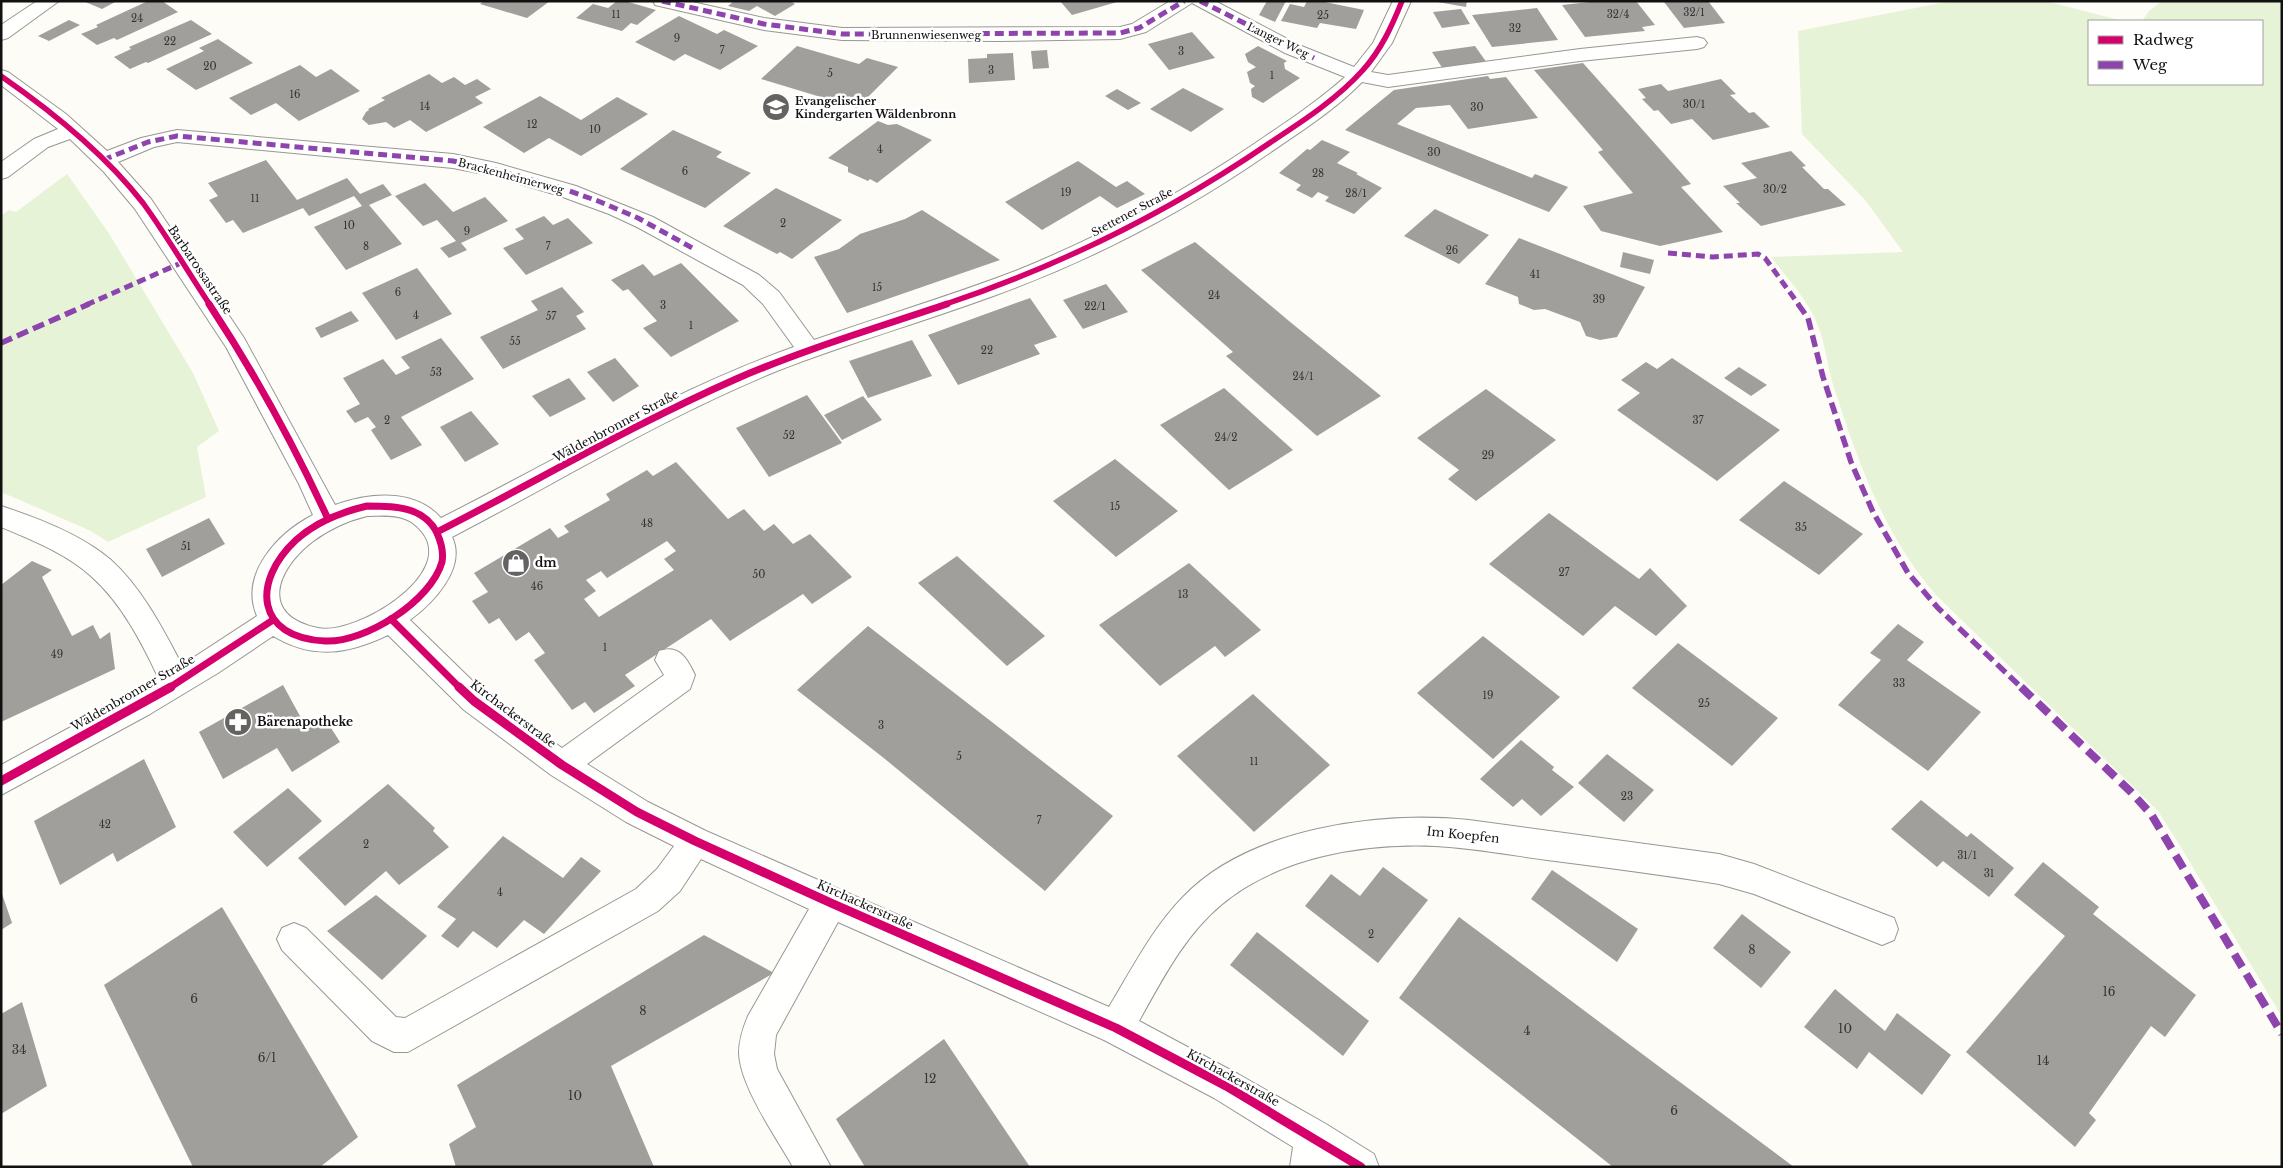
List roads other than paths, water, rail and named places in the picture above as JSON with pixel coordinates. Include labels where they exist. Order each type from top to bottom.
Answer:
[{"type":"street","points":[[1,34],[50,1]]},
{"type":"street","name":"Brunnenwiesenweg","points":[[662,1],[726,16],[802,30],[842,34],[920,36],[1120,33],[1139,28],[1184,1]]},
{"type":"street","name":"Langer Weg","points":[[1200,1],[1314,58],[1376,79],[1395,81],[1580,55],[1697,42]]},
{"type":"street","name":"Stettener Straße","points":[[809,350],[989,289],[1102,242],[1205,185],[1257,152],[1331,99],[1359,74],[1373,58],[1389,33],[1402,1]]},
{"type":"street","name":"Barbarossastraße","points":[[1,76],[71,131],[126,183],[143,204],[236,344],[312,484],[328,519]]},
{"type":"street","points":[[1,172],[41,143],[71,131]]},
{"type":"street","name":"Brackenheimerweg","points":[[103,160],[148,142],[177,136],[453,161],[496,170],[590,199],[639,219],[736,271],[764,290],[809,350]]},
{"type":"street","name":"Wäldenbronner Straße","points":[[437,532],[678,406],[736,379],[809,350]]},
{"type":"street","points":[[367,506],[405,508],[421,514],[437,532],[442,546],[441,562],[434,578],[409,607],[372,630],[347,638],[326,641],[305,638],[287,632],[273,620],[265,604],[265,588],[269,574],[279,557],[295,540],[328,519],[367,506]]},
{"type":"street","points":[[1,516],[88,558],[101,568],[155,638],[176,683]]},
{"type":"street","name":"Kirchackerstraße","points":[[391,619],[424,655],[474,701],[562,765],[637,812],[695,841],[831,903],[1116,1028],[1226,1086],[1311,1152],[1362,1167]]},
{"type":"street","name":"Wäldenbronner Straße","points":[[1,781],[176,683],[244,641],[273,620]]},
{"type":"street","points":[[562,765],[622,724],[680,680],[681,675],[669,660]]},
{"type":"street","name":"Im Koepfen","points":[[1116,1028],[1166,943],[1181,923],[1211,893],[1248,870],[1287,853],[1340,839],[1395,832],[1447,832],[1719,869],[1754,878],[1882,929]]},
{"type":"street","points":[[294,939],[384,1030],[394,1035],[408,1035],[659,892],[695,841]]},
{"type":"street","points":[[812,1167],[763,1079],[757,1065],[755,1047],[760,1028],[831,903]]},
{"type":"place","name":"Evangelischer Kindergarten Wäldenbronn","points":[[776,107]]},
{"type":"place","name":"dm","points":[[516,563]]},
{"type":"place","name":"Bärenapotheke","points":[[238,722]]}]
